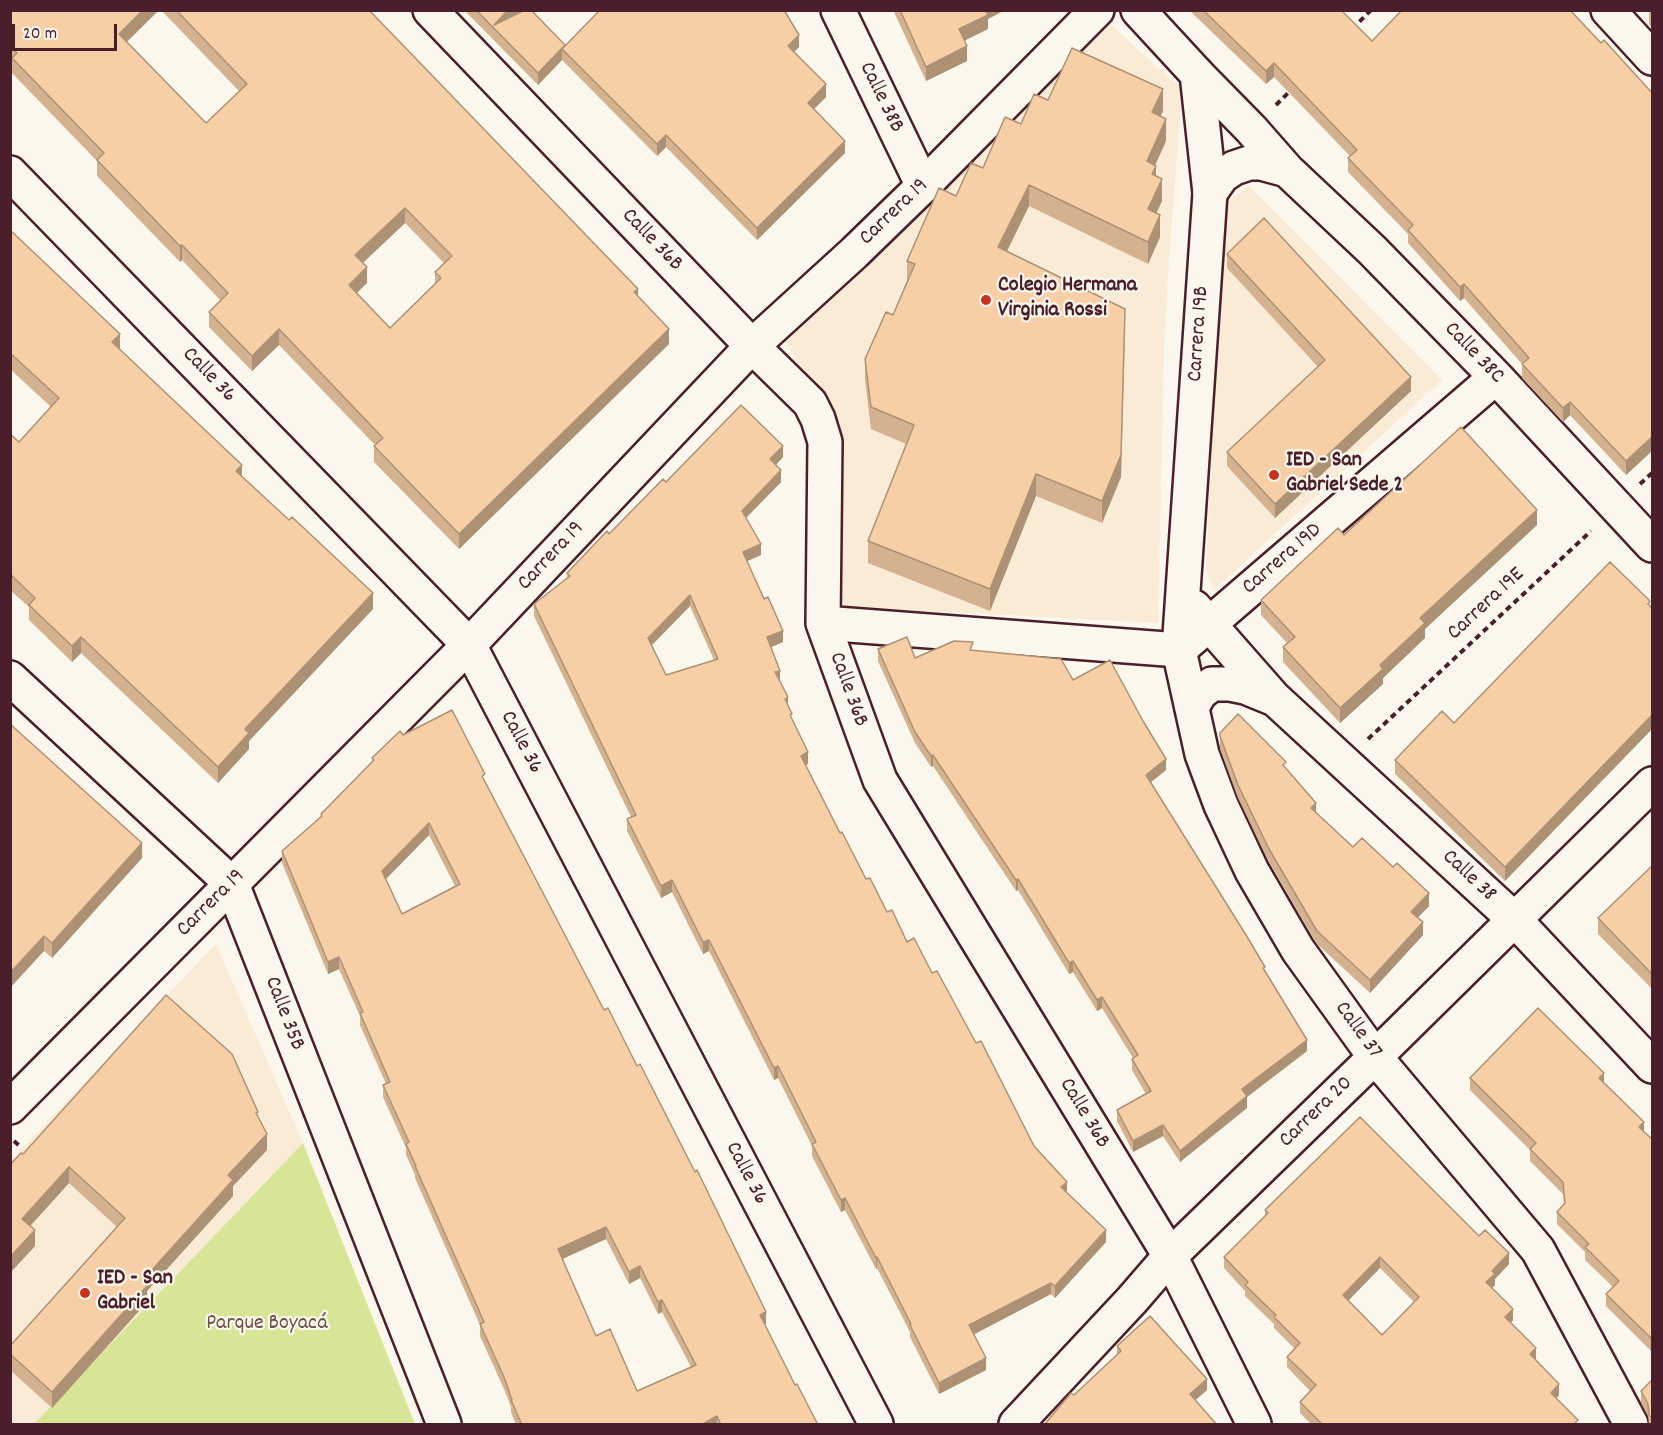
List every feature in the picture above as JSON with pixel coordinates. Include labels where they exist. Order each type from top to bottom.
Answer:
[{"type":"street","name":"Calle 36B","points":[[430,10],[752,346],[810,403],[825,442],[823,623],[880,780],[1170,1256],[1254,1425]]},
{"type":"street","name":"Calle 38B","points":[[838,10],[923,186]]},
{"type":"street","name":"Carrera 19","points":[[13,1100],[469,645],[752,346],[923,186],[1097,10]]},
{"type":"street","name":"Calle 38C","points":[[1138,10],[1287,170],[1372,250],[1496,377],[1653,545]]},
{"type":"street","points":[[1608,10],[1653,58]]},
{"type":"street","name":"Carrera 19B","points":[[1182,594],[1209,193],[1197,74]]},
{"type":"street","name":"Calle 38C","points":[[1209,193],[1222,176],[1234,168],[1249,163],[1262,163],[1287,170]]},
{"type":"street","name":"Calle 36","points":[[10,173],[469,645],[876,1425]]},
{"type":"street","name":"Carrera 19D","points":[[1179,650],[1496,377]]},
{"type":"street","name":"Calle 38","points":[[1182,594],[1274,698],[1515,920],[1653,1066]]},
{"type":"street","name":"Calle 37","points":[[1182,594],[1179,650],[1202,754],[1217,795],[1252,871],[1298,950],[1375,1057],[1538,1250],[1631,1425]]},
{"type":"street","points":[[823,623],[1179,650]]},
{"type":"street","name":"Calle 35B","points":[[10,678],[232,884],[444,1425]]},
{"type":"street","name":"Calle 38","points":[[1192,707],[1200,693],[1212,684],[1245,687],[1274,698]]},
{"type":"street","name":"Carrera 20","points":[[1016,1425],[1170,1256],[1653,784]]},
{"type":"path","points":[[1347,34],[1371,10]]},
{"type":"path","points":[[1251,129],[1299,82]]},
{"type":"path","name":"Carrera 19E","points":[[1344,762],[1653,472]]},
{"type":"shaded area","name":"Colegio Hermana Virginia Rossi","points":[[1100,15],[1182,89],[1164,346],[1158,623],[847,607],[830,589],[810,387],[778,326]]},
{"type":"shaded area","name":"IED - San Gabriel Sede 2","points":[[1249,186],[1442,380],[1214,590],[1206,571],[1223,204]]},
{"type":"shaded area","name":"IED - San Gabriel","points":[[216,944],[303,1143],[34,1424],[11,1424],[10,1161]]},
{"type":"green space","name":"Parque Boyacá","points":[[303,1143],[415,1424],[34,1424]]},
{"type":"building","points":[[10,10],[143,10],[119,34],[206,123],[247,84],[176,10],[369,10],[638,289],[634,292],[669,329],[459,534],[374,446],[383,438],[279,329],[252,356],[209,312],[228,293],[97,160],[104,153],[12,58],[17,53],[10,47]],"holes":[[[405,208],[452,256],[435,272],[441,278],[390,328],[349,285],[367,267],[355,255]]]},
{"type":"building","points":[[476,10],[508,10],[494,25],[525,10],[531,10],[565,45],[538,73]]},
{"type":"building","points":[[600,10],[784,10],[799,35],[788,46],[826,84],[808,103],[845,141],[757,228],[666,135],[657,144],[562,49]]},
{"type":"building","points":[[900,10],[985,10],[988,15],[959,29],[967,46],[926,67]]},
{"type":"building","points":[[1203,10],[1341,10],[1372,41],[1402,10],[1570,10],[1601,43],[1604,40],[1653,94],[1653,436],[1626,461],[1570,402],[1563,408],[1522,364],[1529,358],[1464,284],[1460,287],[1408,230],[1413,225],[1348,158],[1357,150],[1274,63],[1266,71]]},
{"type":"building","points":[[1072,48],[1163,89],[1152,112],[1166,119],[1147,161],[1156,166],[1152,174],[1162,179],[1148,209],[1160,215],[1148,242],[1029,185],[998,247],[1125,309],[1121,455],[1102,501],[1036,474],[990,589],[868,541],[914,425],[871,407],[865,359],[886,312],[893,315],[915,264],[907,261],[939,188],[956,196],[971,163],[983,168],[1005,117],[1021,124],[1034,94],[1048,100]]},
{"type":"building","points":[[1264,218],[1411,377],[1275,504],[1227,452],[1325,360],[1227,254]]},
{"type":"building","points":[[10,230],[120,334],[112,342],[242,465],[236,471],[289,520],[292,517],[373,593],[245,729],[249,733],[218,767],[81,637],[72,646],[29,605],[35,598],[10,574],[10,434],[19,442],[59,398],[10,353]]},
{"type":"building","points":[[741,405],[783,446],[770,459],[781,470],[742,511],[761,544],[743,552],[764,599],[768,597],[783,631],[767,637],[780,671],[775,672],[788,697],[785,699],[792,714],[790,715],[808,752],[801,756],[866,879],[870,878],[887,912],[892,910],[907,942],[914,938],[932,973],[937,971],[976,1043],[981,1041],[1034,1146],[1067,1182],[1061,1187],[1106,1230],[1055,1286],[1051,1283],[969,1325],[986,1358],[939,1383],[877,1257],[845,1198],[841,1200],[812,1144],[816,1142],[778,1066],[774,1068],[709,940],[703,942],[672,880],[661,886],[627,819],[636,815],[534,604],[570,576],[567,573],[607,531],[609,534],[663,479],[666,482]],"holes":[[[690,595],[718,659],[666,675],[648,638]]]},
{"type":"building","points":[[1461,427],[1537,510],[1420,618],[1425,623],[1380,665],[1383,669],[1340,708],[1283,647],[1295,637],[1261,600],[1338,528],[1344,535]]},
{"type":"building","points":[[1610,562],[1650,601],[1648,604],[1653,609],[1653,714],[1505,867],[1395,760],[1442,711],[1454,723]]},
{"type":"building","points":[[907,637],[915,658],[954,641],[973,642],[970,650],[1061,659],[1073,680],[1110,660],[1166,759],[1146,775],[1246,935],[1265,967],[1263,968],[1307,1040],[1242,1089],[1247,1096],[1180,1151],[1163,1125],[1133,1141],[1117,1110],[1151,1091],[1132,1059],[1138,1055],[1102,997],[1097,1000],[1073,961],[1069,963],[1018,879],[1016,880],[933,755],[931,756],[915,732],[878,649]]},
{"type":"building","points":[[452,710],[485,774],[482,776],[604,1010],[608,1008],[637,1066],[640,1064],[695,1172],[697,1170],[766,1312],[760,1315],[818,1425],[721,1425],[717,1416],[701,1425],[522,1425],[504,1377],[480,1324],[484,1322],[415,1166],[406,1144],[409,1142],[383,1085],[390,1082],[360,1013],[363,1012],[339,957],[328,962],[282,851],[322,816],[321,814],[374,760],[372,758],[400,731],[403,735]],"holes":[[[429,823],[460,884],[402,914],[382,871]],[[606,1227],[629,1272],[640,1266],[658,1302],[662,1300],[696,1365],[637,1391],[610,1329],[596,1336],[558,1249]]]},
{"type":"building","points":[[1238,714],[1286,762],[1283,765],[1316,803],[1311,808],[1353,847],[1362,838],[1393,867],[1397,863],[1429,893],[1411,912],[1423,922],[1370,980],[1317,931],[1269,849],[1238,785],[1220,736],[1220,733]]},
{"type":"building","points":[[10,724],[142,843],[52,943],[44,936],[10,973]]},
{"type":"building","points":[[1653,865],[1653,975],[1598,918]]},
{"type":"building","name":"IED - San Gabriel","points":[[166,995],[232,1054],[267,1134],[228,1175],[233,1180],[142,1281],[147,1286],[52,1392],[10,1354],[10,1346],[125,1218],[69,1167],[22,1219],[35,1230],[10,1257],[10,1165],[21,1153],[23,1154]]},
{"type":"building","points":[[1538,1008],[1604,1073],[1599,1078],[1644,1122],[1639,1127],[1653,1140],[1653,1340],[1606,1294],[1619,1281],[1585,1247],[1589,1244],[1557,1212],[1565,1203],[1563,1182],[1530,1149],[1536,1143],[1470,1078]]},
{"type":"building","points":[[1360,1117],[1479,1236],[1485,1230],[1509,1253],[1492,1271],[1495,1274],[1486,1282],[1513,1309],[1505,1317],[1536,1348],[1530,1354],[1559,1384],[1551,1393],[1578,1420],[1573,1425],[1323,1425],[1300,1402],[1316,1385],[1287,1357],[1300,1343],[1274,1317],[1276,1315],[1245,1285],[1248,1282],[1224,1257],[1268,1213],[1265,1210]],"holes":[[[1380,1257],[1419,1297],[1382,1335],[1343,1295]]]},
{"type":"building","points":[[1150,1316],[1207,1379],[1190,1394],[1217,1425],[1044,1425],[1071,1393],[1074,1395],[1121,1351],[1117,1346]]},
{"type":"building","points":[[1653,1379],[1653,1419],[1649,1415],[1648,1404],[1641,1391]]},
{"type":"place","name":"Colegio Hermana Virginia Rossi","points":[[986,300]]},
{"type":"place","name":"IED - San Gabriel Sede 2","points":[[1274,475]]},
{"type":"place","name":"IED - San Gabriel","points":[[85,1293]]}]
